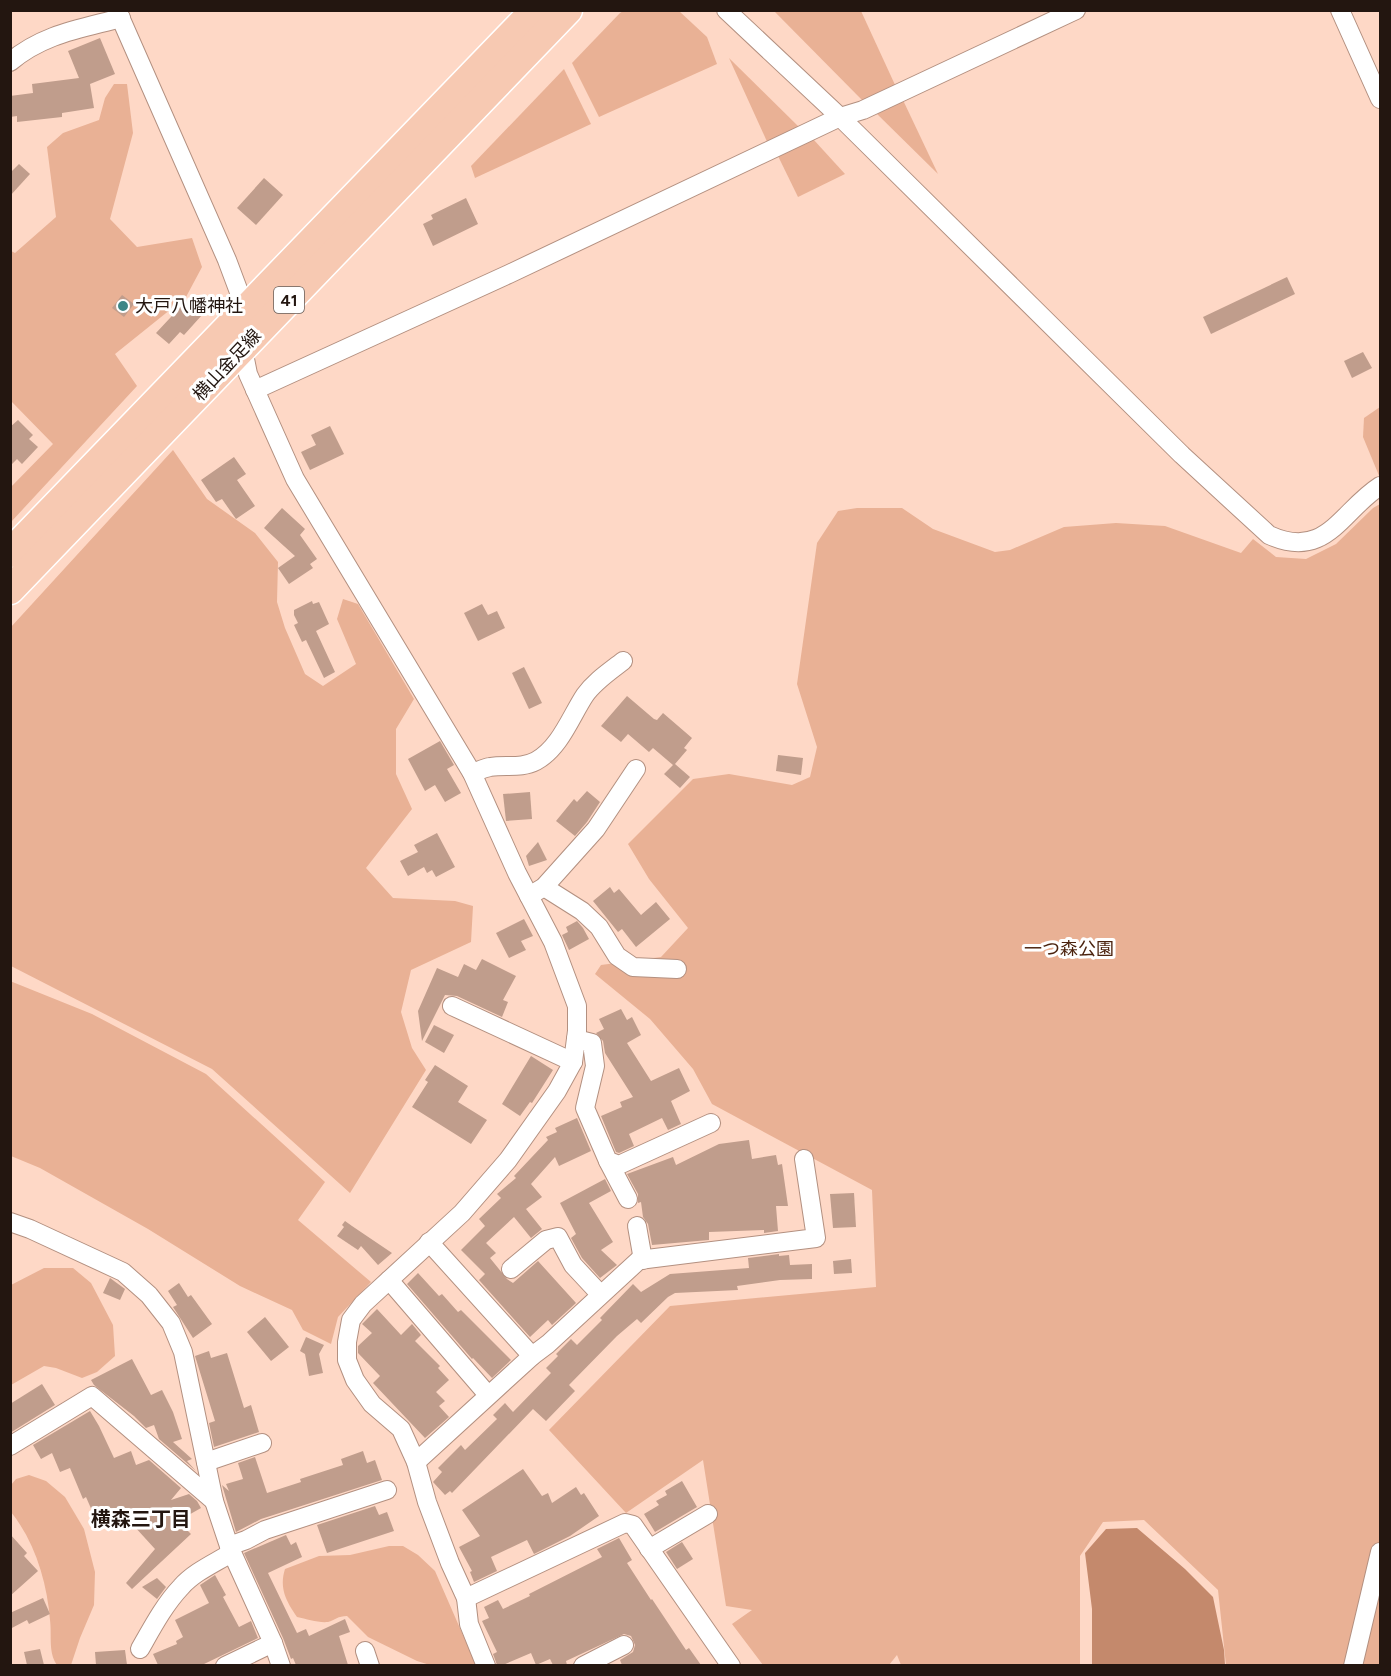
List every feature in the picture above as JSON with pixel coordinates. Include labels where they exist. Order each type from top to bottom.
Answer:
[{"type":"main road","name":"横山金足線","points":[[10,553],[535,10]]},
{"type":"main road","name":"横山金足線","points":[[10,590],[568,10]]},
{"type":"street","points":[[726,10],[840,117],[1182,455],[1269,535],[1285,542],[1306,542],[1325,536],[1367,494],[1380,486]]},
{"type":"street","points":[[255,390],[840,117],[863,110],[1076,10]]},
{"type":"street","points":[[1340,10],[1380,99]]},
{"type":"street","points":[[10,62],[26,48],[47,38],[119,14],[227,260],[239,292],[243,349],[248,374],[295,479],[472,773],[537,892],[577,1006],[573,1062],[557,1091],[508,1160],[462,1214],[363,1304],[351,1320],[347,1342],[347,1360],[355,1380],[372,1404],[401,1429],[416,1462],[427,1502],[466,1598],[469,1624],[486,1665]]},
{"type":"street","points":[[472,773],[490,767],[521,765],[536,761],[565,730],[596,681],[623,661]]},
{"type":"street","points":[[537,892],[596,829],[636,769]]},
{"type":"street","points":[[537,892],[582,911],[599,927],[617,956],[633,967],[677,969]]},
{"type":"street","points":[[452,1006],[573,1062]]},
{"type":"street","points":[[576,1039],[592,1043],[596,1066],[585,1108],[608,1161],[628,1199]]},
{"type":"street","points":[[608,1161],[620,1165],[711,1123]]},
{"type":"street","points":[[416,1462],[639,1260],[816,1238],[804,1159]]},
{"type":"street","points":[[10,1222],[123,1272],[149,1295],[171,1323],[183,1352],[214,1501],[230,1549],[281,1665]]},
{"type":"street","points":[[637,1226],[643,1260]]},
{"type":"street","points":[[511,1269],[546,1240],[558,1237],[573,1264],[600,1294]]},
{"type":"street","points":[[429,1242],[532,1356]]},
{"type":"street","points":[[389,1280],[488,1395]]},
{"type":"street","points":[[10,1446],[92,1396],[214,1501]]},
{"type":"street","points":[[206,1462],[262,1443]]},
{"type":"street","points":[[140,1649],[153,1626],[182,1586],[230,1549],[265,1530],[387,1490]]},
{"type":"street","points":[[649,1549],[708,1514]]},
{"type":"street","points":[[466,1598],[626,1523],[633,1525],[731,1665]]},
{"type":"street","points":[[1353,1665],[1380,1552]]},
{"type":"street","points":[[225,1665],[273,1643]]},
{"type":"street","points":[[583,1665],[624,1645]]},
{"type":"green space","points":[[625,10],[679,11],[707,37],[717,64],[599,117],[572,63]]},
{"type":"green space","points":[[774,11],[861,11],[896,87],[863,101]]},
{"type":"green space","points":[[729,58],[801,129],[769,146]]},
{"type":"green space","points":[[564,69],[591,124],[475,178],[471,166]]},
{"type":"green space","points":[[114,84],[127,84],[133,133],[110,219],[137,247],[192,238],[202,267],[186,297],[115,354],[137,386],[11,522],[10,488],[53,444],[11,401],[11,251],[15,253],[56,217],[47,147],[63,133],[99,120],[105,98]]},
{"type":"green space","points":[[902,98],[938,174],[874,111]]},
{"type":"green space","points":[[813,139],[845,174],[798,197],[778,156]]},
{"type":"green space","points":[[1380,407],[1380,478],[1363,437],[1364,418]]},
{"type":"green space","points":[[173,450],[207,499],[255,533],[278,562],[277,602],[285,628],[305,674],[323,686],[356,664],[337,619],[343,599],[358,604],[414,699],[396,729],[396,774],[412,809],[366,868],[393,898],[455,901],[473,906],[471,942],[411,970],[401,1012],[412,1048],[426,1070],[350,1193],[212,1069],[11,966],[11,627]]},
{"type":"green space","name":"一つ森公園","points":[[1380,504],[1380,1665],[1226,1665],[1218,1590],[1144,1520],[1103,1522],[1080,1556],[1080,1665],[901,1665],[897,1655],[889,1665],[763,1665],[732,1624],[752,1610],[726,1606],[703,1460],[626,1513],[549,1430],[670,1306],[876,1287],[872,1190],[712,1104],[693,1069],[650,1019],[595,974],[601,965],[661,957],[688,928],[649,879],[628,844],[693,779],[729,774],[792,785],[810,777],[817,747],[797,684],[817,543],[838,511],[857,508],[902,508],[933,529],[995,552],[1010,550],[1064,527],[1116,523],[1165,526],[1241,553],[1253,539],[1276,557],[1306,559],[1336,544]]},
{"type":"green space","points":[[10,981],[92,1014],[206,1074],[325,1182],[298,1220],[371,1282],[338,1317],[331,1344],[303,1330],[292,1310],[240,1286],[148,1229],[40,1168],[11,1156]]},
{"type":"green space","points":[[44,1268],[73,1268],[91,1283],[113,1325],[115,1356],[97,1372],[82,1378],[44,1366],[11,1385],[11,1285]]},
{"type":"green space","points":[[29,1475],[46,1481],[65,1497],[84,1529],[95,1572],[94,1605],[71,1665],[57,1665],[54,1660],[43,1577],[27,1536],[11,1512],[11,1485],[16,1479]]},
{"type":"green space","points":[[389,1546],[403,1546],[418,1555],[435,1571],[476,1665],[430,1665],[417,1661],[368,1637],[347,1616],[328,1622],[297,1617],[283,1588],[285,1569],[319,1556],[350,1555]]},
{"type":"shaded area","points":[[1137,1528],[1185,1569],[1213,1597],[1225,1665],[1092,1665],[1092,1609],[1085,1553],[1106,1529]]},
{"type":"building","points":[[100,38],[115,74],[90,84],[94,108],[62,113],[62,117],[17,122],[17,116],[10,117],[10,96],[33,93],[32,84],[79,78],[68,51]]},
{"type":"building","points":[[19,164],[30,174],[10,196],[10,173]]},
{"type":"building","points":[[264,178],[283,195],[256,225],[237,208]]},
{"type":"building","points":[[466,198],[478,224],[433,246],[423,224],[433,219],[431,215]]},
{"type":"building","points":[[1287,277],[1295,294],[1211,334],[1203,317]]},
{"type":"building","name":"大戸八幡神社","points":[[122,295],[134,304],[124,317],[112,308]]},
{"type":"building","points":[[184,303],[189,303],[202,315],[184,335],[180,332],[169,344],[156,333]]},
{"type":"building","points":[[1363,352],[1372,368],[1352,378],[1344,361]]},
{"type":"building","points":[[18,420],[33,435],[29,439],[38,447],[22,464],[17,459],[10,466],[10,427]]},
{"type":"building","points":[[330,426],[344,454],[310,470],[301,452],[316,445],[311,435]]},
{"type":"building","points":[[234,457],[246,474],[237,480],[255,506],[236,519],[222,499],[216,502],[201,480]]},
{"type":"building","points":[[282,508],[305,529],[300,535],[317,559],[310,564],[313,568],[289,584],[278,568],[295,556],[264,528]]},
{"type":"building","points":[[312,601],[313,604],[319,602],[329,624],[316,631],[335,672],[324,678],[306,640],[302,642],[294,625],[298,623],[294,610]]},
{"type":"building","points":[[482,604],[488,615],[497,611],[505,628],[478,641],[464,613]]},
{"type":"building","points":[[524,667],[542,703],[529,709],[512,673]]},
{"type":"building","points":[[627,696],[654,719],[657,720],[663,713],[692,738],[684,748],[687,750],[675,764],[690,777],[680,788],[664,774],[673,765],[653,748],[649,752],[628,734],[621,742],[601,726]]},
{"type":"building","points":[[440,741],[454,765],[447,769],[461,793],[445,802],[435,785],[425,791],[408,759]]},
{"type":"building","points":[[778,755],[803,758],[801,775],[776,771]]},
{"type":"building","points":[[587,791],[600,802],[575,836],[556,821],[574,799],[577,802]]},
{"type":"building","points":[[530,792],[532,819],[506,821],[503,794]]},
{"type":"building","points":[[437,833],[455,867],[436,877],[432,870],[427,873],[424,867],[408,876],[400,861],[418,852],[414,845]]},
{"type":"building","points":[[538,842],[547,860],[529,866],[526,856]]},
{"type":"building","points":[[610,887],[614,893],[619,889],[641,915],[656,902],[670,919],[636,947],[622,929],[618,932],[593,901]]},
{"type":"building","points":[[524,919],[533,936],[521,941],[526,950],[509,958],[496,933]]},
{"type":"building","points":[[577,921],[589,939],[569,950],[562,935],[568,932],[566,927]]},
{"type":"building","points":[[482,959],[516,976],[503,1000],[508,1002],[502,1017],[457,996],[445,995],[422,1041],[418,1011],[437,968],[458,977],[464,964],[476,970]]},
{"type":"building","points":[[621,1009],[627,1020],[632,1017],[641,1035],[627,1043],[651,1081],[679,1068],[690,1091],[671,1101],[681,1124],[668,1130],[662,1118],[629,1134],[634,1146],[619,1153],[616,1152],[601,1116],[622,1107],[620,1102],[633,1097],[605,1053],[603,1041],[596,1033],[604,1029],[599,1019]]},
{"type":"building","points":[[434,1025],[454,1035],[444,1053],[425,1042]]},
{"type":"building","points":[[531,1056],[553,1070],[532,1103],[530,1102],[520,1116],[502,1104]]},
{"type":"building","points":[[435,1065],[468,1086],[458,1102],[487,1120],[471,1144],[412,1107],[428,1082],[425,1080]]},
{"type":"building","points":[[577,1118],[591,1151],[559,1166],[555,1157],[531,1184],[542,1197],[526,1209],[542,1229],[531,1238],[514,1217],[486,1243],[496,1253],[490,1258],[513,1283],[538,1261],[576,1303],[552,1325],[548,1320],[530,1337],[479,1280],[485,1274],[461,1250],[485,1226],[479,1219],[501,1198],[497,1194],[516,1178],[514,1176],[548,1140],[546,1137],[557,1132],[555,1128]]},
{"type":"building","points":[[749,1140],[752,1159],[776,1155],[778,1165],[782,1164],[788,1206],[776,1206],[778,1231],[709,1232],[709,1240],[652,1245],[641,1202],[638,1203],[638,1194],[627,1174],[673,1157],[676,1165],[719,1144]]},
{"type":"building","points":[[605,1179],[611,1191],[589,1203],[613,1242],[601,1250],[617,1265],[600,1278],[582,1258],[571,1238],[576,1234],[560,1203]]},
{"type":"building","points":[[854,1193],[856,1227],[833,1228],[830,1194]]},
{"type":"building","points":[[345,1221],[392,1253],[378,1265],[361,1246],[358,1250],[337,1236],[344,1227],[342,1225]]},
{"type":"building","points":[[779,1254],[779,1256],[789,1255],[790,1265],[812,1264],[812,1279],[780,1280],[737,1286],[738,1290],[675,1293],[641,1323],[637,1319],[617,1336],[569,1385],[575,1391],[546,1421],[533,1409],[452,1493],[450,1491],[445,1495],[433,1482],[442,1472],[438,1468],[461,1445],[465,1450],[497,1419],[493,1415],[505,1403],[513,1412],[551,1373],[546,1368],[558,1356],[556,1354],[571,1339],[577,1345],[633,1284],[641,1292],[670,1274],[749,1268],[748,1258]]},
{"type":"building","points":[[851,1259],[852,1273],[834,1274],[833,1261]]},
{"type":"building","points":[[418,1273],[439,1296],[442,1294],[458,1312],[461,1310],[511,1360],[492,1378],[472,1359],[407,1284]]},
{"type":"building","points":[[110,1278],[125,1289],[120,1300],[103,1293]]},
{"type":"building","points":[[179,1283],[188,1297],[191,1295],[212,1324],[193,1338],[173,1307],[177,1305],[168,1291]]},
{"type":"building","points":[[377,1309],[401,1335],[412,1324],[421,1335],[415,1341],[440,1366],[438,1368],[449,1380],[436,1392],[445,1401],[439,1406],[449,1417],[425,1438],[373,1383],[380,1376],[358,1353],[358,1346],[372,1333],[362,1324]]},
{"type":"building","points":[[265,1317],[289,1347],[271,1361],[247,1332]]},
{"type":"building","points":[[306,1337],[324,1345],[319,1354],[323,1373],[309,1376],[305,1354],[300,1351]]},
{"type":"building","points":[[209,1351],[211,1358],[227,1353],[244,1408],[251,1405],[259,1432],[214,1447],[209,1423],[215,1421],[195,1356]]},
{"type":"building","points":[[132,1359],[151,1395],[162,1390],[173,1412],[182,1439],[173,1442],[192,1459],[187,1461],[196,1471],[159,1439],[154,1425],[146,1428],[91,1380]]},
{"type":"building","points":[[42,1384],[55,1405],[10,1433],[10,1404]]},
{"type":"building","points":[[90,1411],[114,1458],[131,1451],[136,1465],[149,1460],[181,1488],[171,1500],[189,1494],[201,1508],[178,1521],[191,1534],[132,1589],[126,1583],[155,1549],[134,1526],[130,1527],[121,1508],[101,1516],[99,1510],[93,1513],[86,1497],[83,1499],[70,1468],[60,1472],[52,1453],[41,1459],[33,1445]]},
{"type":"building","points":[[363,1451],[367,1463],[375,1460],[382,1480],[261,1519],[236,1532],[222,1485],[229,1491],[226,1484],[243,1479],[238,1463],[255,1457],[267,1493],[343,1465],[341,1459]]},
{"type":"building","points":[[523,1469],[542,1496],[548,1493],[552,1503],[576,1487],[581,1495],[584,1493],[599,1516],[570,1536],[534,1554],[527,1540],[491,1557],[497,1571],[474,1582],[470,1572],[472,1571],[459,1547],[480,1536],[462,1510]]},
{"type":"building","points":[[682,1481],[697,1507],[655,1532],[644,1514],[659,1505],[656,1501],[667,1495],[665,1491]]},
{"type":"building","points":[[375,1506],[379,1515],[387,1512],[394,1531],[327,1553],[317,1525]]},
{"type":"building","points":[[10,1534],[27,1553],[24,1556],[38,1571],[10,1596]]},
{"type":"building","points":[[286,1535],[291,1545],[296,1542],[302,1557],[268,1573],[297,1633],[306,1629],[309,1636],[345,1619],[350,1632],[339,1636],[348,1665],[296,1665],[293,1658],[291,1659],[244,1553]]},
{"type":"building","points":[[619,1538],[632,1560],[627,1563],[686,1650],[689,1648],[701,1665],[622,1665],[620,1660],[633,1652],[635,1645],[631,1636],[624,1634],[566,1661],[567,1665],[553,1665],[550,1659],[536,1665],[531,1653],[503,1665],[497,1665],[493,1654],[497,1652],[482,1621],[489,1618],[484,1607],[498,1600],[503,1609],[530,1596],[529,1594],[602,1557],[597,1549]]},
{"type":"building","points":[[682,1542],[693,1559],[677,1569],[666,1552]]},
{"type":"building","points":[[215,1575],[226,1595],[223,1597],[239,1627],[251,1621],[258,1638],[202,1665],[158,1665],[153,1654],[177,1644],[176,1641],[183,1637],[175,1620],[209,1603],[200,1585]]},
{"type":"building","points":[[157,1578],[166,1587],[157,1599],[142,1587]]},
{"type":"building","points":[[43,1598],[50,1614],[29,1624],[27,1620],[10,1629],[10,1613]]},
{"type":"building","points":[[40,1649],[44,1665],[27,1665],[24,1652]]},
{"type":"building","points":[[125,1650],[127,1665],[96,1665],[95,1652]]},
{"type":"place","name":"大戸八幡神社","points":[[123,306]]},
{"type":"district","name":"横森三丁目","points":[[141,1519]]}]
